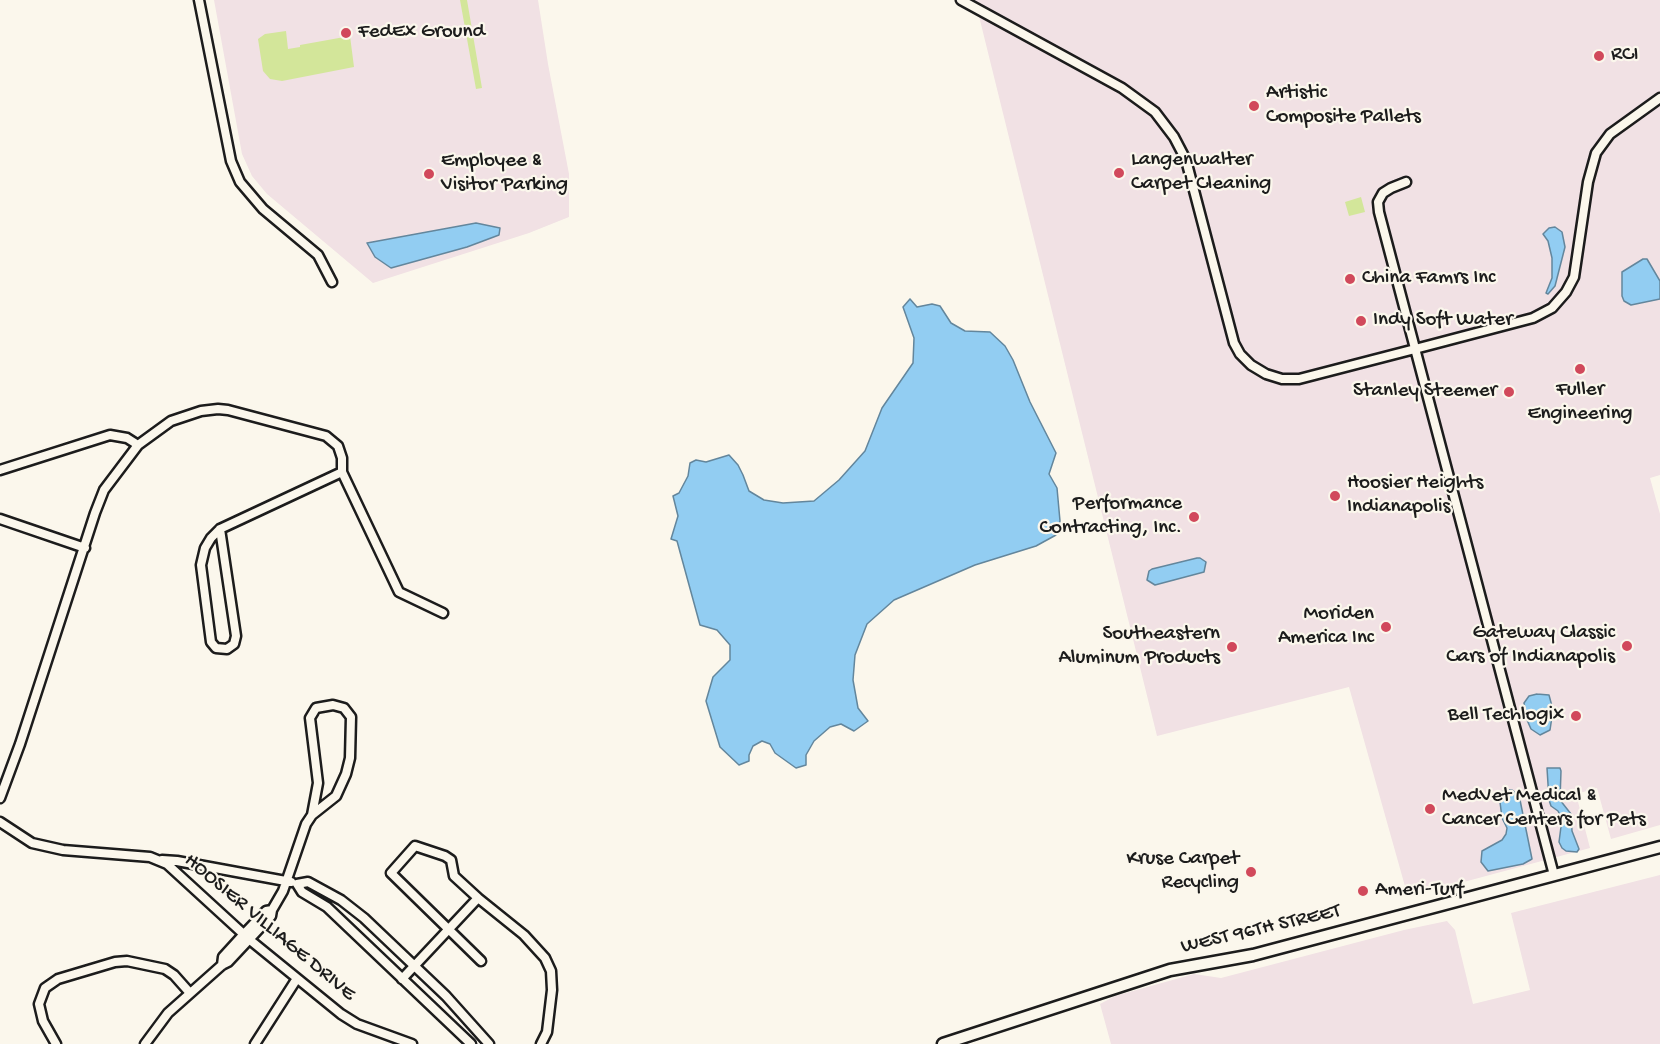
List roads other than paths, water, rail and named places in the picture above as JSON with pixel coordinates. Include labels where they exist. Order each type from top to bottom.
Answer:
[{"type":"street","points":[[199,0],[231,161],[240,182],[263,209],[318,255],[332,282]]},
{"type":"street","points":[[961,0],[1122,88],[1155,112],[1178,145],[1185,160],[1232,338],[1240,354],[1256,369],[1282,379],[1299,379],[1533,318],[1545,312],[1557,303],[1574,277],[1588,182],[1596,153],[1610,134],[1660,98]]},
{"type":"street","points":[[1406,182],[1387,190],[1380,197],[1378,207],[1554,875]]},
{"type":"street","points":[[0,798],[20,744],[95,513],[105,490],[138,445],[163,426],[180,418],[210,409],[228,410],[326,436],[338,446],[342,458],[342,472],[399,591],[443,614]]},
{"type":"street","points":[[0,470],[110,435],[127,438],[138,445]]},
{"type":"street","points":[[220,529],[236,636],[234,644],[226,649],[216,648],[211,642],[201,565],[205,548],[220,529],[342,472]]},
{"type":"street","points":[[0,519],[85,548]]},
{"type":"street","points":[[145,1044],[163,1019],[228,962],[247,937],[271,916],[304,828],[312,815],[336,796],[344,783],[349,765],[351,717],[344,708],[333,705],[316,708],[310,718],[318,783],[312,815]]},
{"type":"street","name":"HOOSIER VILLIAGE DRIVE","points":[[0,822],[32,843],[63,850],[140,856],[158,860],[175,871],[296,980],[340,1014],[357,1024],[412,1044]]},
{"type":"street","points":[[481,961],[391,873],[416,846],[451,860],[454,876],[524,935],[545,958],[551,971],[552,990],[547,1032],[541,1044]]},
{"type":"street","name":"WEST 96TH STREET","points":[[943,1044],[1170,970],[1264,952],[1660,847]]},
{"type":"street","points":[[158,860],[177,861],[286,880],[297,884],[308,882],[341,900],[364,918],[446,996],[489,1044]]},
{"type":"street","points":[[297,884],[302,892],[327,907],[471,1044]]},
{"type":"street","points":[[402,979],[478,898]]},
{"type":"street","points":[[56,1044],[43,1021],[39,1004],[45,988],[58,979],[115,962],[127,961],[165,969],[174,975],[190,993]]},
{"type":"street","points":[[255,1044],[296,980]]},
{"type":"water","points":[[476,223],[500,228],[499,235],[467,247],[391,268],[375,257],[367,243]]},
{"type":"water","points":[[1555,227],[1562,232],[1565,247],[1555,286],[1548,294],[1546,293],[1552,278],[1552,258],[1548,241],[1543,234],[1549,228]]},
{"type":"water","points":[[1643,259],[1647,259],[1660,281],[1660,299],[1631,305],[1624,301],[1622,296],[1622,272]]},
{"type":"water","points":[[910,299],[917,307],[932,304],[940,306],[951,323],[965,331],[990,332],[1005,346],[1056,453],[1049,474],[1057,488],[1060,521],[1056,535],[1036,546],[975,565],[894,600],[867,624],[855,655],[853,680],[858,708],[868,721],[854,731],[841,724],[830,727],[814,741],[806,755],[806,765],[796,768],[775,753],[770,744],[762,741],[753,746],[749,761],[739,765],[720,747],[706,701],[713,677],[730,660],[730,645],[717,630],[700,625],[677,541],[671,539],[678,516],[673,496],[679,493],[688,476],[690,463],[696,460],[706,462],[729,455],[738,465],[749,491],[764,500],[783,503],[814,501],[839,480],[865,451],[882,408],[913,363],[914,338],[903,307]]},
{"type":"water","points":[[1197,558],[1206,562],[1204,572],[1155,585],[1147,580],[1149,571],[1152,569]]},
{"type":"water","points":[[1549,695],[1553,710],[1550,730],[1540,735],[1531,729],[1524,703],[1529,696]]},
{"type":"water","points":[[1547,768],[1560,768],[1560,800],[1571,814],[1572,831],[1579,849],[1577,852],[1566,851],[1559,842],[1562,819],[1549,800]]},
{"type":"water","points":[[1504,790],[1512,790],[1519,795],[1532,859],[1523,864],[1488,871],[1481,862],[1482,851],[1502,840],[1506,834],[1507,828],[1502,818],[1499,794]]},
{"type":"place","name":"FedEx Ground","points":[[346,33]]},
{"type":"place","name":"RCI","points":[[1599,56]]},
{"type":"place","name":"Artistic Composite Pallets","points":[[1254,106]]},
{"type":"place","name":"Langenwalter Carpet Cleaning","points":[[1119,173]]},
{"type":"place","name":"Employee & Visitor Parking","points":[[429,174]]},
{"type":"place","name":"China Famrs Inc","points":[[1350,279]]},
{"type":"place","name":"Indy Soft Water","points":[[1361,321]]},
{"type":"place","name":"Fuller Engineering","points":[[1580,369]]},
{"type":"place","name":"Stanley Steemer","points":[[1509,392]]},
{"type":"place","name":"Hoosier Heights Indianapolis","points":[[1335,496]]},
{"type":"place","name":"Performance Contracting, Inc.","points":[[1194,517]]},
{"type":"place","name":"Moriden America Inc","points":[[1386,627]]},
{"type":"place","name":"Gateway Classic Cars of Indianapolis","points":[[1627,646]]},
{"type":"place","name":"Southeastern Aluminum Products","points":[[1232,647]]},
{"type":"place","name":"Bell Techlogix","points":[[1576,716]]},
{"type":"place","name":"MedVet Medical & Cancer Centers for Pets","points":[[1430,809]]},
{"type":"place","name":"Kruse Carpet Recycling","points":[[1251,872]]},
{"type":"place","name":"Ameri-Turf","points":[[1363,891]]}]
